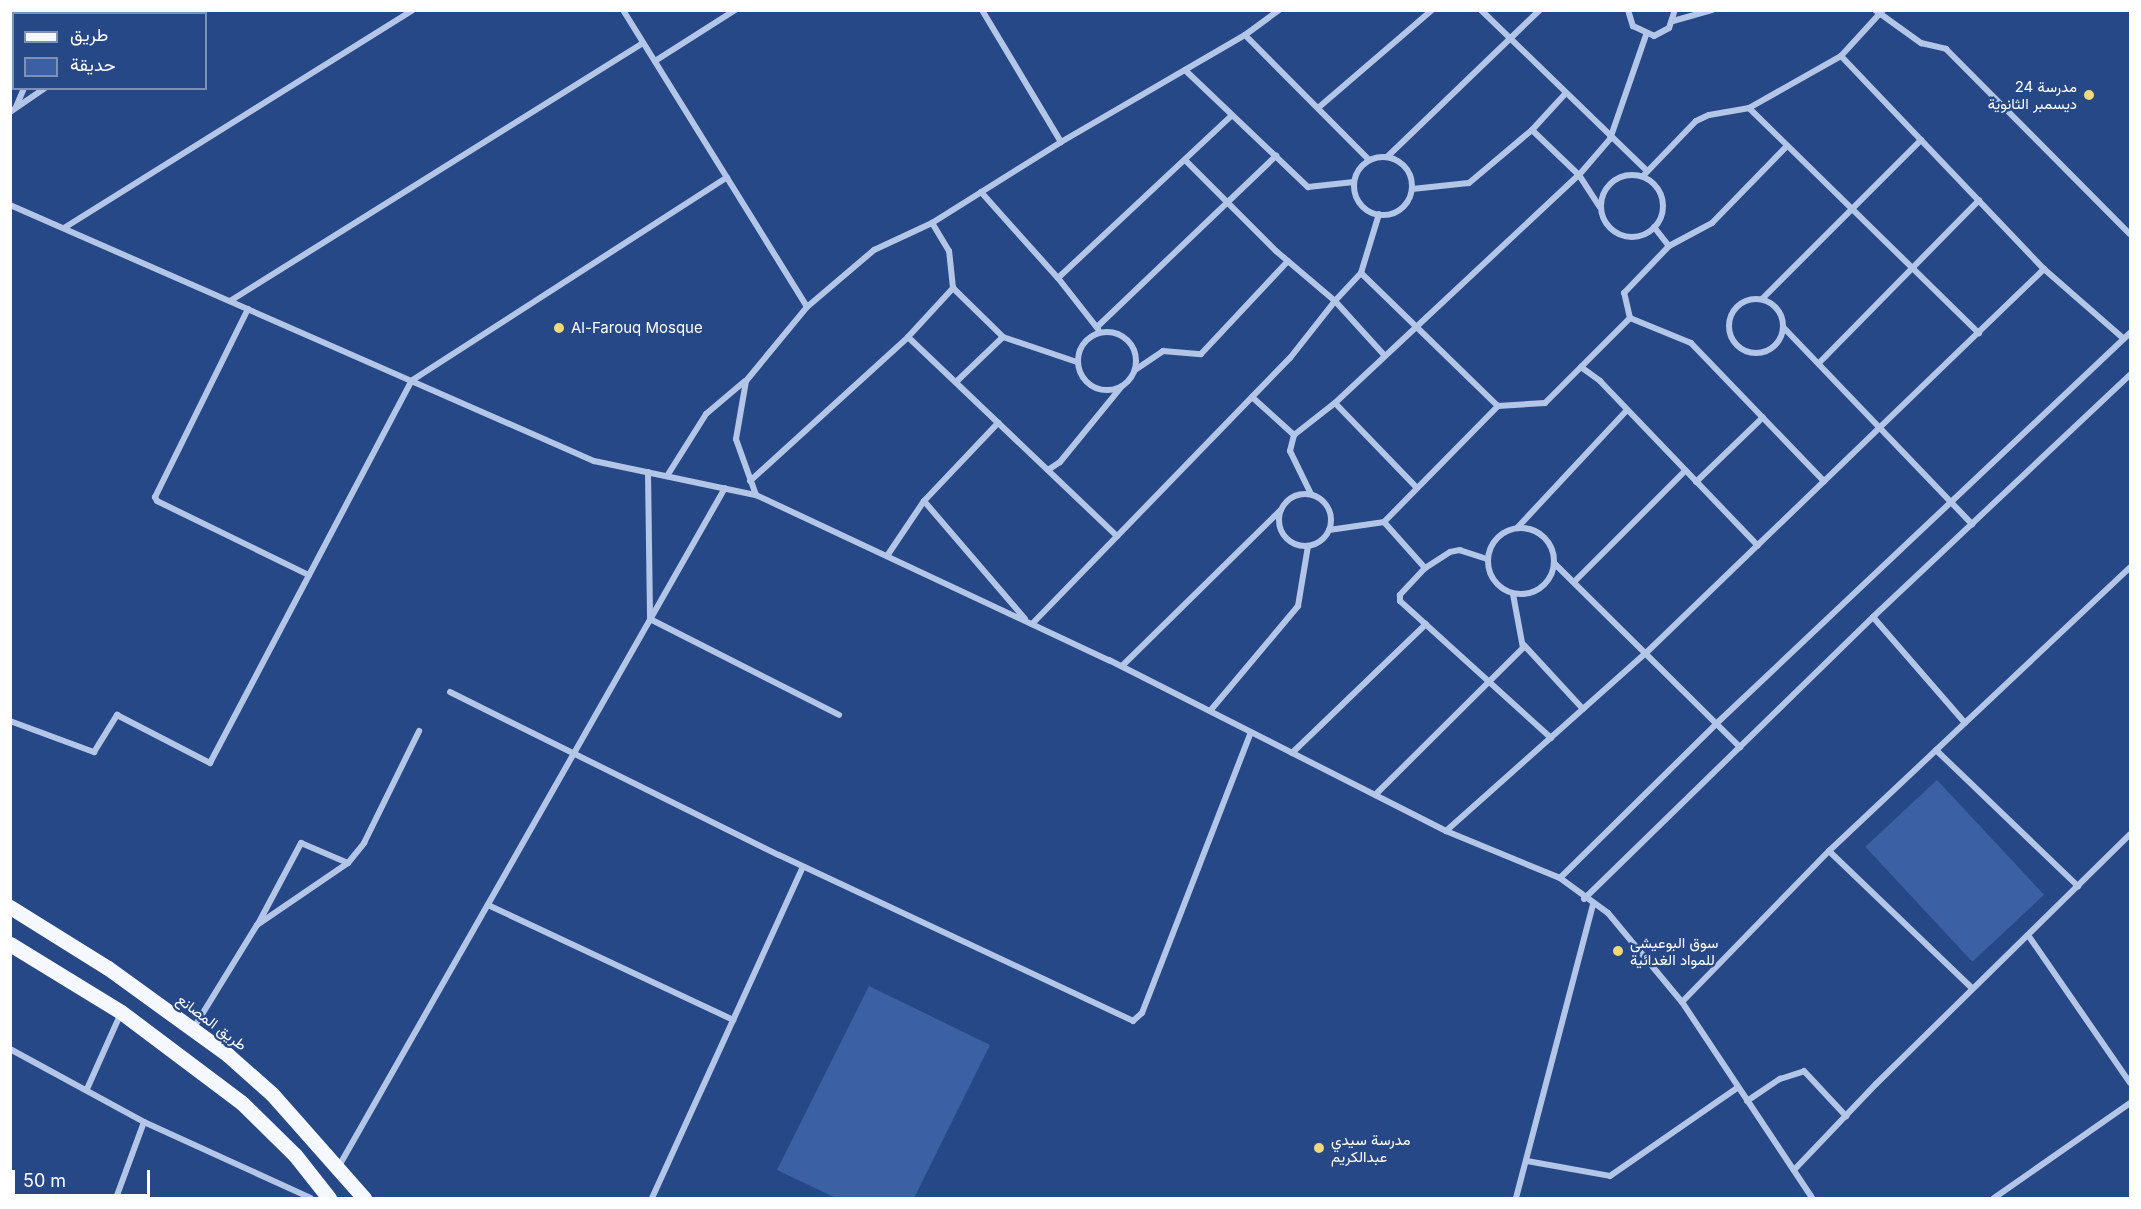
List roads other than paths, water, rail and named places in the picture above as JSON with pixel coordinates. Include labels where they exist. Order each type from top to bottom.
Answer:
[{"type":"main road","name":"طريق المصانع","points":[[10,906],[108,968],[193,1029],[272,1094],[339,1166],[364,1198]]},
{"type":"main road","points":[[10,944],[121,1012],[242,1103],[295,1155],[329,1198]]},
{"type":"street","points":[[64,228],[413,10]]},
{"type":"street","points":[[623,10],[807,307]]},
{"type":"street","points":[[655,61],[735,10]]},
{"type":"street","points":[[982,10],[1061,142]]},
{"type":"street","points":[[1318,108],[1432,10]]},
{"type":"street","points":[[1481,10],[1657,187],[1663,203],[1654,228],[1639,236],[1621,235],[1607,225],[1601,208],[1579,175],[1532,130]]},
{"type":"street","points":[[1185,70],[1275,156],[1314,188],[1354,182],[1369,160],[1387,157],[1540,10]]},
{"type":"street","points":[[1621,10],[1628,11],[1633,27],[1646,35],[1662,33],[1673,21],[1712,10]]},
{"type":"street","points":[[1673,21],[1674,10]]},
{"type":"street","points":[[1875,10],[1921,43],[1946,49],[2130,234]]},
{"type":"street","points":[[667,476],[706,414],[746,381],[807,307],[874,250],[932,223],[1061,142],[1245,35],[1275,12]]},
{"type":"street","points":[[1601,208],[1610,184],[1625,175],[1645,174],[1702,117],[1749,108],[1841,56],[1882,13]]},
{"type":"street","points":[[1245,35],[1369,160]]},
{"type":"street","points":[[1329,530],[1330,512],[1326,504],[1311,494],[1290,451],[1294,435],[1335,403],[1414,325],[1579,175],[1611,139],[1646,35]]},
{"type":"street","points":[[230,301],[644,43]]},
{"type":"street","points":[[1841,56],[2044,269],[2124,339]]},
{"type":"street","points":[[13,110],[23,90]]},
{"type":"street","points":[[13,110],[42,90]]},
{"type":"street","points":[[1412,189],[1469,183],[1532,130],[1565,94]]},
{"type":"street","points":[[1749,108],[1979,333]]},
{"type":"street","points":[[1058,278],[1186,161],[1232,115]]},
{"type":"street","points":[[1784,328],[1778,343],[1763,353],[1746,352],[1733,341],[1729,325],[1736,308],[1743,302],[1762,299],[1922,140]]},
{"type":"street","points":[[1630,318],[1623,294],[1669,246],[1712,223],[1787,146]]},
{"type":"street","points":[[1122,386],[1113,390],[1093,387],[1080,372],[1077,362],[1084,343],[1275,156]]},
{"type":"street","points":[[1354,182],[1363,207],[1379,214],[1397,211],[1412,189],[1409,172],[1387,157]]},
{"type":"street","points":[[1186,161],[1288,261],[1335,301],[1385,356]]},
{"type":"street","points":[[11,720],[94,752],[117,715],[210,763],[411,381],[727,177]]},
{"type":"street","points":[[981,192],[1058,278],[1099,330],[1111,332],[1129,341],[1136,360],[1135,370]]},
{"type":"street","points":[[1820,362],[1979,200]]},
{"type":"street","points":[[10,205],[594,461],[756,495],[1122,666],[1446,831],[1560,878],[1584,899],[1608,913],[1682,1002],[1737,1088],[1811,1196],[1803,1198]]},
{"type":"street","points":[[1029,622],[1117,536],[1301,345],[1335,301],[1361,273],[1379,214]]},
{"type":"street","points":[[932,223],[949,251],[953,288],[1003,337],[1077,362]]},
{"type":"street","points":[[1654,228],[1669,246]]},
{"type":"street","points":[[1048,470],[1060,462],[1135,370],[1162,351],[1201,354],[1288,261]]},
{"type":"street","points":[[1446,831],[1647,652],[2044,269]]},
{"type":"street","points":[[1361,273],[1498,406]]},
{"type":"street","points":[[750,481],[908,337],[953,288]]},
{"type":"street","points":[[1762,299],[1778,310],[1784,328],[1820,362],[1950,504],[1972,524]]},
{"type":"street","points":[[248,309],[155,497],[309,575]]},
{"type":"street","points":[[1281,510],[1278,518],[1284,536],[1299,545],[1308,546],[1317,543],[1329,530],[1384,522],[1498,406],[1545,403],[1630,318]]},
{"type":"street","points":[[1630,318],[1691,343],[1824,481]]},
{"type":"street","points":[[1560,878],[1717,723],[2130,333]]},
{"type":"street","points":[[908,337],[1117,536]]},
{"type":"street","points":[[956,382],[1003,337]]},
{"type":"street","points":[[1581,367],[1600,381],[1626,411],[1758,546]]},
{"type":"street","points":[[1584,899],[1873,617],[2130,377]]},
{"type":"street","points":[[746,381],[736,439],[756,495]]},
{"type":"street","points":[[1252,397],[1294,435]]},
{"type":"street","points":[[1335,403],[1417,488]]},
{"type":"street","points":[[1554,563],[1545,584],[1536,591],[1513,594],[1494,581],[1487,559],[1497,538],[1517,528],[1626,411]]},
{"type":"street","points":[[1696,482],[1763,417]]},
{"type":"street","points":[[888,556],[924,501],[998,423]]},
{"type":"street","points":[[1574,582],[1685,471]]},
{"type":"street","points":[[648,472],[651,619]]},
{"type":"street","points":[[339,1166],[725,488]]},
{"type":"street","points":[[1122,666],[1293,497],[1311,494]]},
{"type":"street","points":[[924,501],[1029,622]]},
{"type":"street","points":[[1384,522],[1425,568]]},
{"type":"street","points":[[1517,528],[1529,528],[1548,541],[1554,563],[1647,652],[1740,747]]},
{"type":"street","points":[[1209,711],[1298,606],[1308,546]]},
{"type":"street","points":[[1487,559],[1456,550],[1425,568],[1399,598],[1551,738]]},
{"type":"street","points":[[1682,1002],[1829,851],[2130,567]]},
{"type":"street","points":[[1513,594],[1524,645],[1583,709]]},
{"type":"street","points":[[1873,617],[1965,723]]},
{"type":"street","points":[[651,619],[839,715]]},
{"type":"street","points":[[1292,753],[1426,624]]},
{"type":"street","points":[[1375,795],[1524,645]]},
{"type":"street","points":[[450,692],[573,755],[803,867],[1133,1021],[1142,1013],[1251,732]]},
{"type":"street","points":[[257,925],[348,863],[364,843],[419,731]]},
{"type":"street","points":[[1936,750],[2078,886]]},
{"type":"street","points":[[1794,1170],[2130,834]]},
{"type":"street","points":[[193,1029],[257,925],[302,843],[348,863]]},
{"type":"street","points":[[1829,851],[1973,989]]},
{"type":"street","points":[[652,1198],[803,867]]},
{"type":"street","points":[[1516,1198],[1593,904]]},
{"type":"street","points":[[488,905],[733,1020]]},
{"type":"street","points":[[2028,935],[2130,1083]]},
{"type":"street","points":[[87,1089],[121,1012]]},
{"type":"street","points":[[10,1049],[144,1122],[311,1198]]},
{"type":"street","points":[[1747,1101],[1780,1079],[1804,1071],[1846,1116]]},
{"type":"street","points":[[1527,1161],[1610,1176],[1737,1088]]},
{"type":"street","points":[[1994,1198],[2130,1104]]},
{"type":"street","points":[[116,1198],[144,1122]]},
{"type":"place","name":"مدرسة 24 ديسمبر الثانوية","points":[[2089,95]]},
{"type":"place","name":"Al-Farouq Mosque","points":[[559,328]]},
{"type":"place","name":"سوق البوعيشي للمواد الغدائية","points":[[1618,951]]},
{"type":"place","name":"مدرسة سيدي عبدالكريم","points":[[1319,1148]]}]
